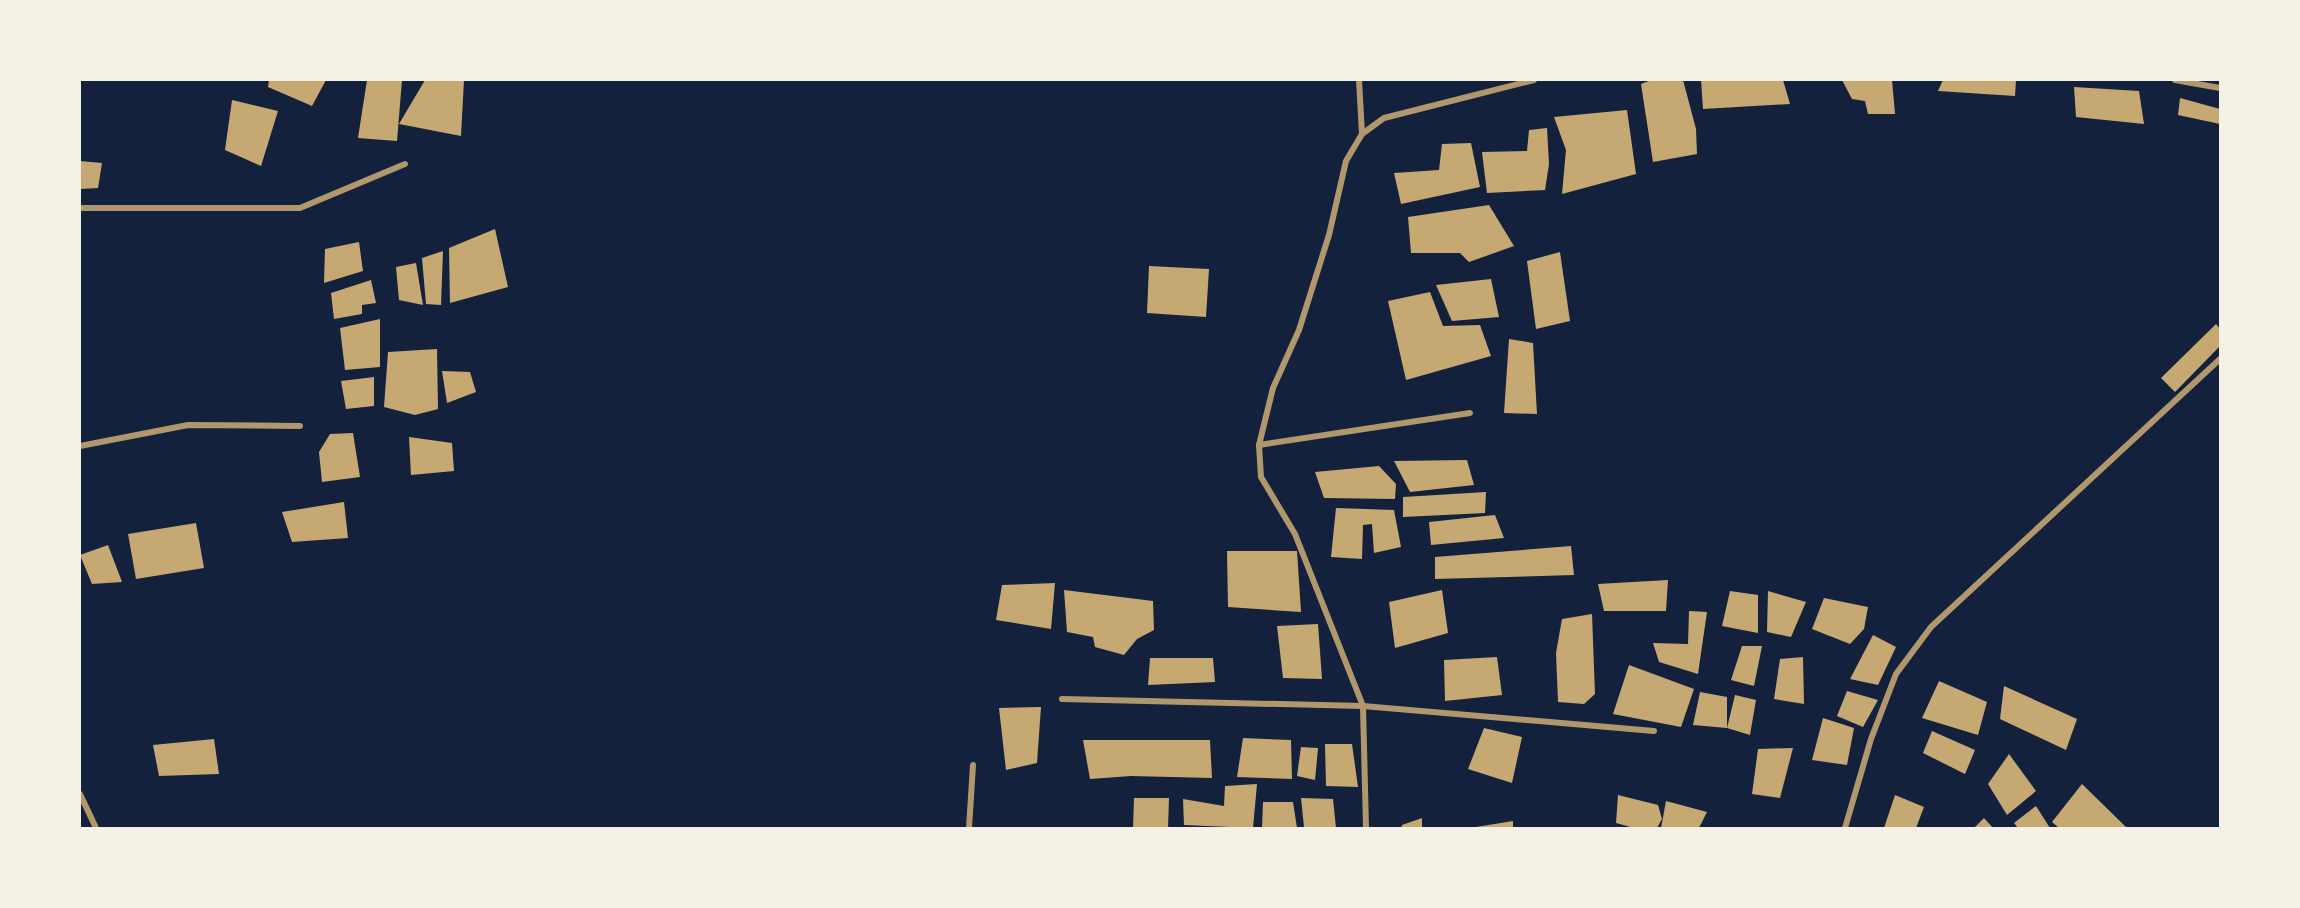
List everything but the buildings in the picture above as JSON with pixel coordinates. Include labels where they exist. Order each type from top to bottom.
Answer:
[{"type":"street","points":[[1359,80],[1362,134]]},
{"type":"street","points":[[1366,828],[1363,706],[1296,534],[1261,477],[1259,445],[1273,388],[1299,330],[1319,267],[1346,161],[1362,134],[1384,118],[1534,80]]},
{"type":"street","points":[[2175,80],[2220,88]]},
{"type":"street","points":[[80,208],[300,208],[405,164]]},
{"type":"street","points":[[1845,828],[1871,739],[1896,674],[1930,627],[2220,359]]},
{"type":"street","points":[[1259,445],[1470,412]]},
{"type":"street","points":[[80,446],[188,425],[300,426]]},
{"type":"street","points":[[1062,699],[1363,706],[1654,731]]},
{"type":"street","points":[[969,828],[973,765]]},
{"type":"street","points":[[80,794],[96,828]]}]
